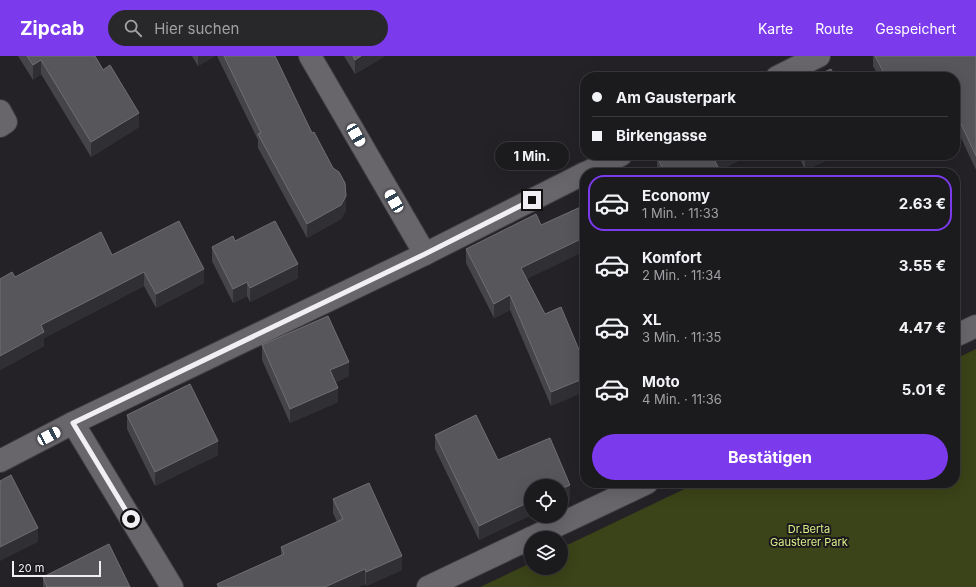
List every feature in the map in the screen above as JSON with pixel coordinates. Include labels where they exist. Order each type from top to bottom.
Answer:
[{"type":"street","points":[[310,56],[425,254]]},
{"type":"street","points":[[787,72],[819,56]]},
{"type":"street","points":[[0,112],[6,122],[0,126]]},
{"type":"street","points":[[595,168],[612,160]]},
{"type":"street","points":[[0,461],[73,423],[425,254],[580,176]]},
{"type":"street","points":[[960,334],[976,326]]},
{"type":"street","points":[[73,423],[172,587]]},
{"type":"street","points":[[546,531],[636,488]]},
{"type":"street","points":[[428,587],[524,541]]},
{"type":"green space","name":"Dr.Berta Gausterer Park","points":[[976,349],[976,587],[480,587],[524,566],[524,575],[568,575],[568,545],[687,488],[960,488],[960,357]]},
{"type":"building","points":[[27,56],[95,56],[103,70],[110,65],[139,113],[91,142],[41,60],[33,65]]},
{"type":"building","points":[[224,56],[275,56],[312,133],[314,132],[333,168],[339,172],[345,183],[346,196],[341,205],[307,224],[258,134],[261,133]]},
{"type":"building","points":[[353,56],[361,56],[355,60]]},
{"type":"building","points":[[875,56],[976,56],[976,156],[960,122],[960,72],[883,72]]},
{"type":"building","points":[[831,69],[832,72],[824,72]]},
{"type":"building","points":[[658,160],[714,160],[718,168],[662,168]]},
{"type":"building","points":[[580,207],[580,239],[521,268],[545,314],[561,307],[580,352],[580,380],[551,392],[510,295],[494,304],[466,249],[536,214],[541,225]]},
{"type":"building","points":[[179,221],[204,269],[156,294],[144,272],[41,325],[44,332],[0,356],[0,279],[12,272],[15,277],[101,232],[112,255]]},
{"type":"building","points":[[275,221],[298,264],[250,288],[247,282],[233,289],[212,247],[233,236],[235,241]]},
{"type":"building","points":[[328,316],[349,362],[330,370],[338,388],[290,409],[262,345]]},
{"type":"building","points":[[190,384],[218,441],[155,472],[127,415]]},
{"type":"building","points":[[476,415],[498,460],[550,438],[567,479],[524,479],[524,504],[479,526],[435,435]]},
{"type":"building","points":[[11,475],[38,528],[0,547],[0,481]]},
{"type":"building","points":[[369,483],[402,556],[366,572],[365,569],[325,587],[219,587],[217,584],[284,554],[281,547],[343,519],[333,499]]},
{"type":"building","points":[[109,544],[130,587],[47,587],[43,577]]},
{"type":"route","points":[[131,519],[73,423],[425,254],[532,200]]}]
